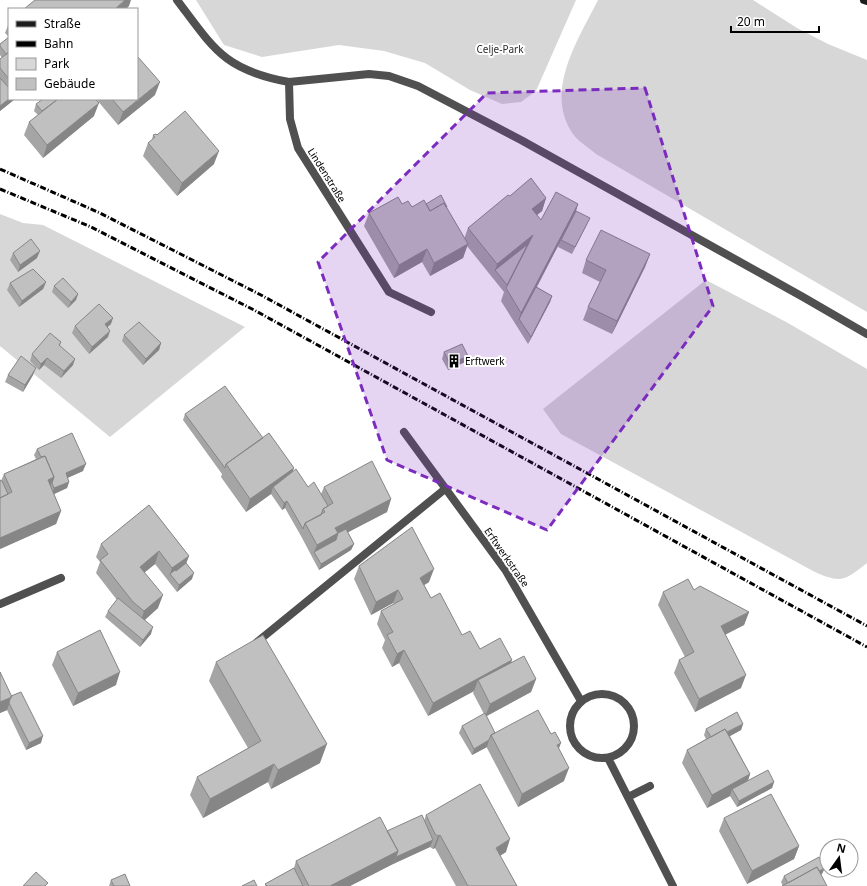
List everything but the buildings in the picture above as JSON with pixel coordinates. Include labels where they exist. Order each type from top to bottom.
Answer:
[{"type":"street","points":[[177,0],[214,49],[225,59],[258,76],[289,82],[369,74],[389,76],[418,86],[520,140],[867,334]]},
{"type":"street","name":"Lindenstraße","points":[[289,82],[290,119],[298,148],[389,292],[431,312]]},
{"type":"street","name":"Erftwerkstraße","points":[[404,432],[506,571],[581,701]]},
{"type":"street","points":[[257,642],[445,489]]},
{"type":"street","points":[[0,604],[61,578]]},
{"type":"street","points":[[601,694],[612,695],[622,700],[634,717],[635,728],[630,743],[618,754],[608,758],[597,758],[587,754],[579,748],[573,740],[570,730],[574,710],[581,701],[590,696],[601,694]]},
{"type":"street","points":[[608,758],[674,886]]},
{"type":"street","points":[[628,797],[650,786]]},
{"type":"highlighted area","points":[[645,88],[713,306],[547,530],[387,460],[318,262],[487,93]]},
{"type":"green space","name":"Celje-Park","points":[[196,0],[576,0],[536,91],[521,102],[502,104],[470,90],[425,63],[384,51],[339,45],[262,57],[224,45]]},
{"type":"green space","points":[[598,0],[753,0],[797,28],[828,44],[867,60],[867,312],[596,154],[573,134],[564,115],[562,98],[563,81],[574,47]]},
{"type":"green space","points":[[0,214],[23,223],[43,225],[245,327],[110,437],[0,346]]},
{"type":"green space","points":[[706,280],[788,323],[867,369],[867,563],[847,577],[842,579],[830,578],[813,571],[561,434],[543,409]]},
{"type":"railway","points":[[0,169],[100,213],[261,295],[867,626]]},
{"type":"railway","points":[[0,189],[91,227],[254,310],[867,647]]},
{"type":"place","name":"Erftwerk","points":[[454,361]]}]
